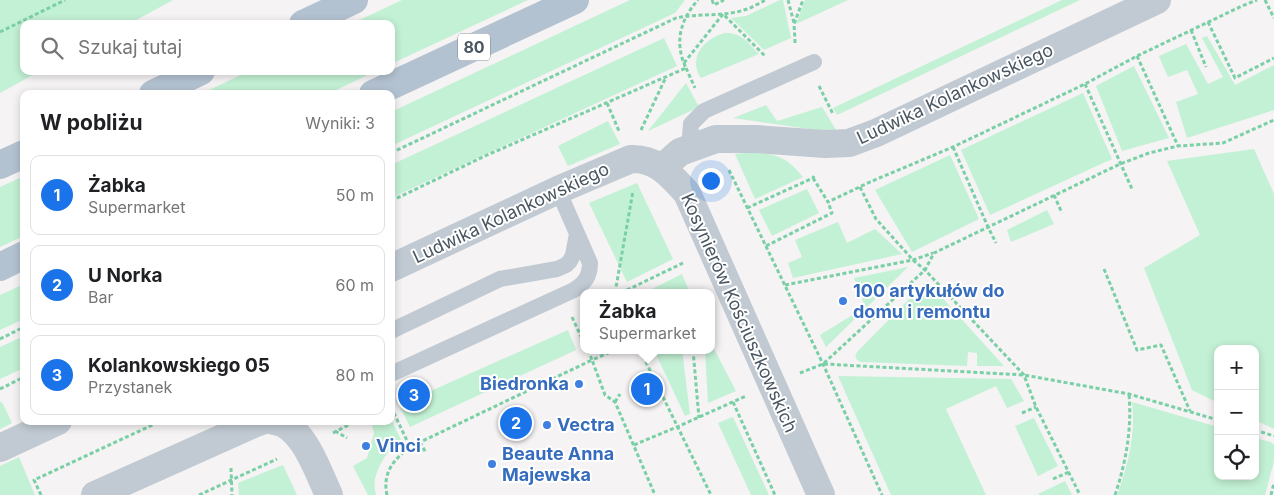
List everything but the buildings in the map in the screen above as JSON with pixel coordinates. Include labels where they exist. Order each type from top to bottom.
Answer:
[{"type":"main road","points":[[312,20],[354,0]]},
{"type":"main road","name":"80","points":[[382,90],[575,0]]},
{"type":"main road","points":[[161,90],[193,75]]},
{"type":"main road","points":[[0,165],[20,156]]},
{"type":"main road","points":[[0,267],[20,257]]},
{"type":"street","name":"Ludwika Kolankowskiego","points":[[662,168],[680,152],[716,139],[756,139],[837,144],[876,133],[1157,0]]},
{"type":"street","name":"Ludwika Kolankowskiego","points":[[395,266],[558,190],[634,148]]},
{"type":"street","name":"Kosynierów Kościuszkowskich","points":[[634,148],[640,158],[662,168],[687,193],[821,495]]},
{"type":"street","points":[[0,448],[49,425]]},
{"type":"street","points":[[95,495],[252,425]]},
{"type":"street","points":[[284,425],[306,445],[329,495]]},
{"type":"lane","points":[[689,149],[691,124],[704,110],[810,64]]},
{"type":"lane","points":[[395,372],[580,286],[588,277],[590,267],[558,190]]},
{"type":"lane","points":[[395,328],[500,279],[557,269],[566,265],[573,255],[577,234]]},
{"type":"path","points":[[24,20],[65,0]]},
{"type":"path","points":[[698,0],[686,16],[679,40],[684,63],[704,110]]},
{"type":"path","points":[[712,0],[714,4],[724,0]]},
{"type":"path","points":[[395,151],[676,18],[743,11],[766,0]]},
{"type":"path","points":[[722,14],[785,75],[796,41],[788,0]]},
{"type":"path","points":[[794,24],[803,0]]},
{"type":"path","points":[[828,202],[954,147],[1086,84],[1137,56],[1257,0]]},
{"type":"path","points":[[1265,0],[1274,18]]},
{"type":"path","points":[[684,63],[722,14]]},
{"type":"path","points":[[0,32],[20,22]]},
{"type":"path","points":[[1208,22],[1234,78],[1274,58]]},
{"type":"path","points":[[1191,30],[1206,67]]},
{"type":"path","points":[[1137,56],[1178,146]]},
{"type":"path","points":[[747,208],[813,178],[837,144],[810,64]]},
{"type":"path","points":[[395,199],[486,156],[686,68]]},
{"type":"path","points":[[634,148],[666,77]]},
{"type":"path","points":[[1086,84],[1132,189]]},
{"type":"path","points":[[785,284],[913,260],[934,253],[1120,164],[1149,153],[1178,146],[1223,143],[1274,120]]},
{"type":"path","points":[[716,139],[747,208],[823,364],[882,495]]},
{"type":"path","points":[[954,147],[996,243]]},
{"type":"path","points":[[766,246],[832,212],[813,178]]},
{"type":"path","points":[[860,187],[876,219],[1024,375],[1036,407],[1080,495]]},
{"type":"path","points":[[615,289],[633,190]]},
{"type":"path","points":[[1054,195],[1062,213]]},
{"type":"path","points":[[634,445],[823,364],[925,270],[934,253]]},
{"type":"path","points":[[629,289],[684,263]]},
{"type":"path","points":[[1104,269],[1137,350],[1161,345],[1190,412]]},
{"type":"path","points":[[572,317],[580,334]]},
{"type":"path","points":[[0,338],[20,329]]},
{"type":"path","points":[[590,354],[605,395],[615,402],[655,495]]},
{"type":"path","points":[[387,495],[386,478],[392,465],[398,456],[410,447],[606,354]]},
{"type":"path","points":[[642,354],[710,495]]},
{"type":"path","points":[[692,354],[699,418]]},
{"type":"path","points":[[823,364],[1024,375],[1129,394],[1214,419]]},
{"type":"path","points":[[0,389],[20,379]]},
{"type":"path","points":[[615,402],[620,394]]},
{"type":"path","points":[[1115,495],[1127,455],[1130,429],[1129,394]]},
{"type":"path","points":[[733,402],[775,495]]},
{"type":"path","points":[[1022,413],[1036,407]]},
{"type":"path","points":[[395,415],[410,447]]},
{"type":"path","points":[[41,495],[34,480],[152,425]]},
{"type":"path","points":[[335,431],[347,438]]},
{"type":"path","points":[[1259,431],[1274,436]]},
{"type":"path","points":[[420,442],[426,453]]},
{"type":"path","points":[[1053,479],[1069,472]]},
{"type":"path","points":[[1271,495],[1274,483]]},
{"type":"green space","points":[[0,0],[173,0],[136,20],[20,20],[20,75],[33,75],[0,93]]},
{"type":"green space","points":[[402,0],[528,0],[395,62],[395,20],[360,20]]},
{"type":"green space","points":[[630,0],[685,0],[675,13],[395,144],[395,110]]},
{"type":"green space","points":[[783,0],[791,38],[764,50],[731,18],[746,16]]},
{"type":"green space","points":[[805,0],[848,0],[796,24]]},
{"type":"green space","points":[[1062,0],[1080,0],[837,115],[833,108]]},
{"type":"green space","points":[[725,33],[741,36],[759,54],[701,78],[696,63],[700,49],[711,39]]},
{"type":"green space","points":[[1207,36],[1235,85],[1274,65],[1274,110],[1187,138],[1176,102],[1198,94],[1187,70],[1168,77],[1159,56],[1186,44],[1208,84],[1223,77],[1202,38]]},
{"type":"green space","points":[[664,38],[677,66],[395,196],[395,163]]},
{"type":"green space","points":[[1134,66],[1169,138],[1122,151],[1096,86]]},
{"type":"green space","points":[[241,75],[368,75],[336,90],[209,90]]},
{"type":"green space","points":[[686,83],[699,107],[648,131]]},
{"type":"green space","points":[[1083,93],[1112,159],[990,215],[961,150]]},
{"type":"green space","points":[[766,105],[777,121],[822,107],[838,133],[733,118]]},
{"type":"green space","points":[[608,121],[620,144],[568,166],[558,146]]},
{"type":"green space","points":[[1254,149],[1274,194],[1274,429],[1259,422],[1259,345],[1214,345],[1214,401],[1192,390],[1144,268],[1200,235],[1167,161]]},
{"type":"green space","points":[[755,152],[771,154],[782,158],[792,165],[803,177],[755,199],[735,154]]},
{"type":"green space","points":[[950,155],[979,219],[912,252],[875,190]]},
{"type":"green space","points":[[20,178],[20,238],[0,247],[0,187]]},
{"type":"green space","points":[[637,183],[673,259],[627,282],[589,203]]},
{"type":"green space","points":[[807,189],[819,213],[772,236],[759,210]]},
{"type":"green space","points":[[1047,210],[1054,224],[1011,242],[1007,230]]},
{"type":"green space","points":[[838,222],[847,243],[875,229],[902,254],[793,278],[788,263],[802,257],[795,240]]},
{"type":"green space","points":[[908,267],[826,347],[820,335],[859,311],[864,304],[854,278]]},
{"type":"green space","points":[[682,274],[688,289],[652,289]]},
{"type":"green space","points":[[927,281],[1004,366],[977,366],[977,353],[968,352],[967,366],[861,362],[857,359],[857,352]]},
{"type":"green space","points":[[20,286],[20,321],[0,330],[0,295]]},
{"type":"green space","points":[[568,330],[576,350],[410,427],[399,405]]},
{"type":"green space","points":[[20,338],[20,370],[0,379],[0,347]]},
{"type":"green space","points":[[715,351],[736,391],[708,403],[705,354],[715,354]]},
{"type":"green space","points":[[656,354],[682,354],[690,414],[685,416]]},
{"type":"green space","points":[[838,376],[1011,379],[1024,401],[1007,408],[996,386],[946,409],[986,495],[891,495]]},
{"type":"green space","points":[[0,401],[12,423],[0,429]]},
{"type":"green space","points":[[1132,402],[1214,426],[1214,480],[1259,480],[1259,439],[1271,442],[1274,445],[1274,461],[1265,495],[1117,495],[1125,473],[1130,449],[1133,414]]},
{"type":"green space","points":[[733,417],[769,495],[751,495],[718,423]]},
{"type":"green space","points":[[1034,418],[1058,466],[1038,476],[1015,426]]},
{"type":"green space","points":[[372,425],[394,425],[401,440],[388,453],[379,468],[375,481],[376,495],[368,495],[353,466],[367,458],[374,433]]},
{"type":"green space","points":[[19,457],[35,495],[0,495],[0,466]]},
{"type":"green space","points":[[283,465],[297,495],[239,495],[238,483]]},
{"type":"green space","points":[[1065,481],[1072,495],[1038,494]]},
{"type":"place","name":"100 artykułów do domu i remontu","points":[[843,301]]},
{"type":"place","name":"Biedronka","points":[[579,384]]},
{"type":"place","name":"Żabka","points":[[647,389]]},
{"type":"place","name":"Kolankowskiego 05","points":[[414,395]]},
{"type":"place","name":"U Norka","points":[[516,423]]},
{"type":"place","name":"Vectra","points":[[547,425]]},
{"type":"place","name":"Vinci","points":[[366,446]]},
{"type":"place","name":"Beaute Anna Majewska","points":[[492,464]]}]
